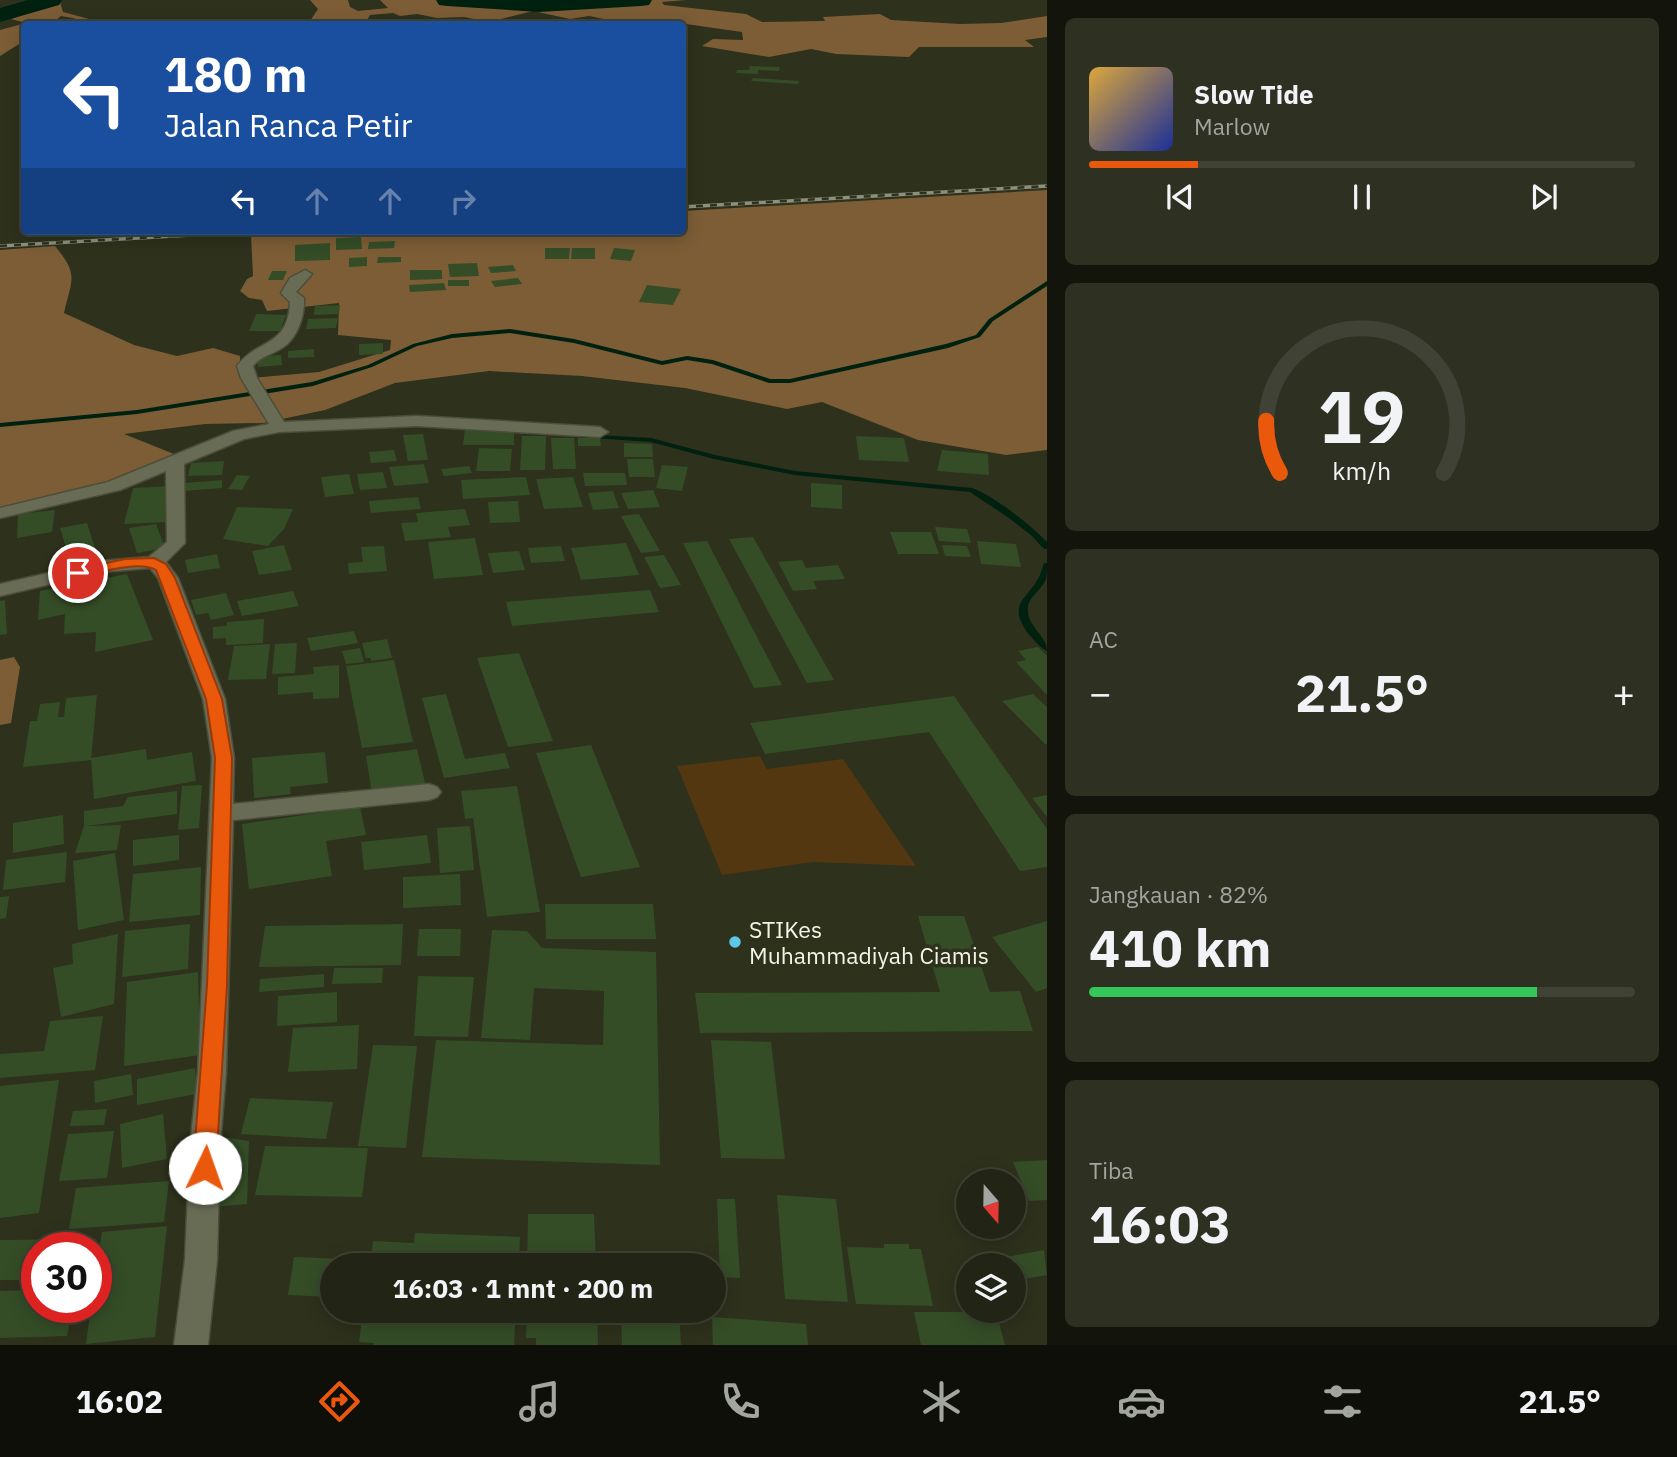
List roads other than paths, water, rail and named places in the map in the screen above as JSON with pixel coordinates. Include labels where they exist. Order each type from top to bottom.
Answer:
[{"type":"street","points":[[279,427],[249,378],[246,366],[252,356],[278,346],[290,333],[299,312],[297,298],[288,293],[295,281],[305,274]]},
{"type":"street","points":[[0,513],[114,486],[239,435],[279,427],[417,421],[600,432]]},
{"type":"street","points":[[154,563],[176,543],[175,463]]},
{"type":"street","points":[[0,590],[125,563],[154,563],[161,567],[168,578],[214,699],[223,758],[213,1060],[205,1145],[201,1259],[191,1345]]},
{"type":"street","points":[[221,813],[429,793]]},
{"type":"waterway","points":[[0,15],[51,0]]},
{"type":"waterway","points":[[447,0],[539,6],[641,0]]},
{"type":"waterway","points":[[0,425],[137,412],[313,384],[370,366],[415,345],[452,336],[510,331],[574,341],[662,363],[687,358],[713,362],[769,381],[790,381],[948,346],[978,336],[991,320],[1047,283]]},
{"type":"waterway","points":[[580,436],[651,440],[714,457],[795,473],[972,490],[1011,516],[1047,547]]},
{"type":"waterway","points":[[1047,565],[1043,578],[1025,601],[1023,609],[1031,630],[1047,648]]},
{"type":"railway","points":[[686,207],[1047,186]]},
{"type":"railway","points":[[0,246],[191,235]]},
{"type":"place","name":"STIKes Muhammadiyah Ciamis","points":[[735,942]]}]
